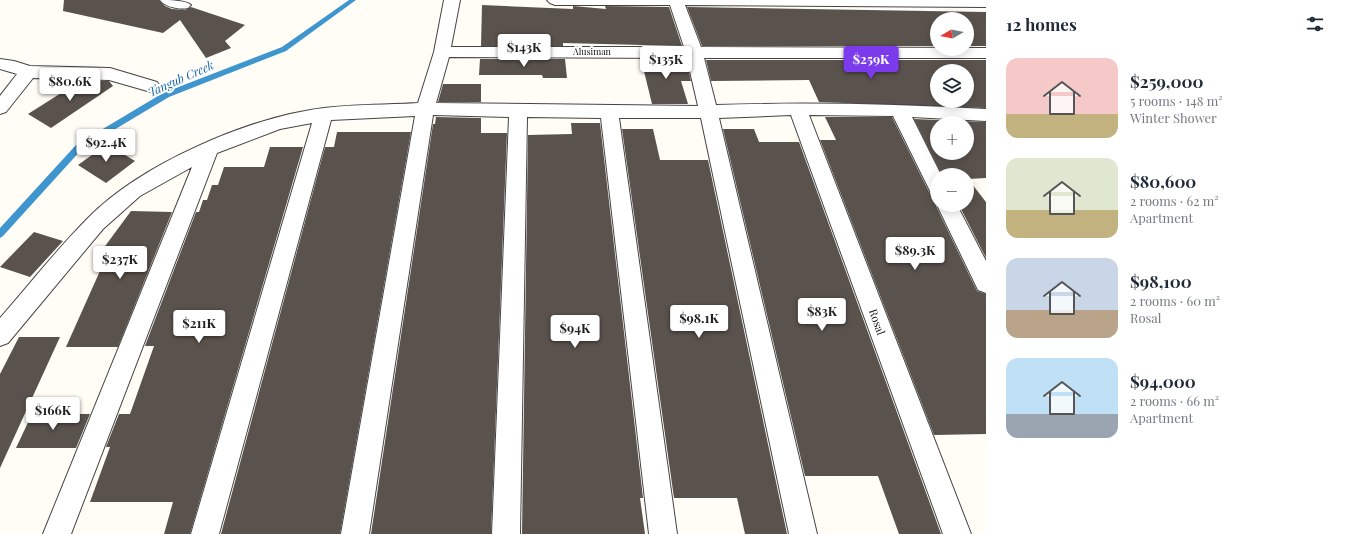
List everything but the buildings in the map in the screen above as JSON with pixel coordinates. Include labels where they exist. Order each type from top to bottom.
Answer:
[{"type":"street","points":[[168,0],[183,5]]},
{"type":"street","points":[[355,534],[425,109],[442,52],[452,0]]},
{"type":"street","points":[[555,0],[986,2]]},
{"type":"street","points":[[676,1],[694,52],[709,112],[803,534]]},
{"type":"street","name":"Alusiman","points":[[442,52],[986,53]]},
{"type":"street","points":[[0,64],[14,66],[28,72],[110,74],[151,86]]},
{"type":"street","points":[[0,108],[28,72]]},
{"type":"street","points":[[0,335],[96,222],[133,191],[209,148],[277,123],[324,114],[425,109],[609,112],[709,112],[798,109],[899,110],[986,115]]},
{"type":"street","name":"Rosal","points":[[798,109],[957,534]]},
{"type":"street","points":[[506,534],[518,110]]},
{"type":"street","points":[[899,110],[930,172]]},
{"type":"street","points":[[609,112],[663,534]]},
{"type":"street","points":[[205,534],[324,114]]},
{"type":"street","points":[[57,534],[209,148]]},
{"type":"street","points":[[950,212],[986,283]]},
{"type":"waterway","name":"Tangub Creek","points":[[0,234],[79,147],[166,95],[284,49],[353,0]]}]
